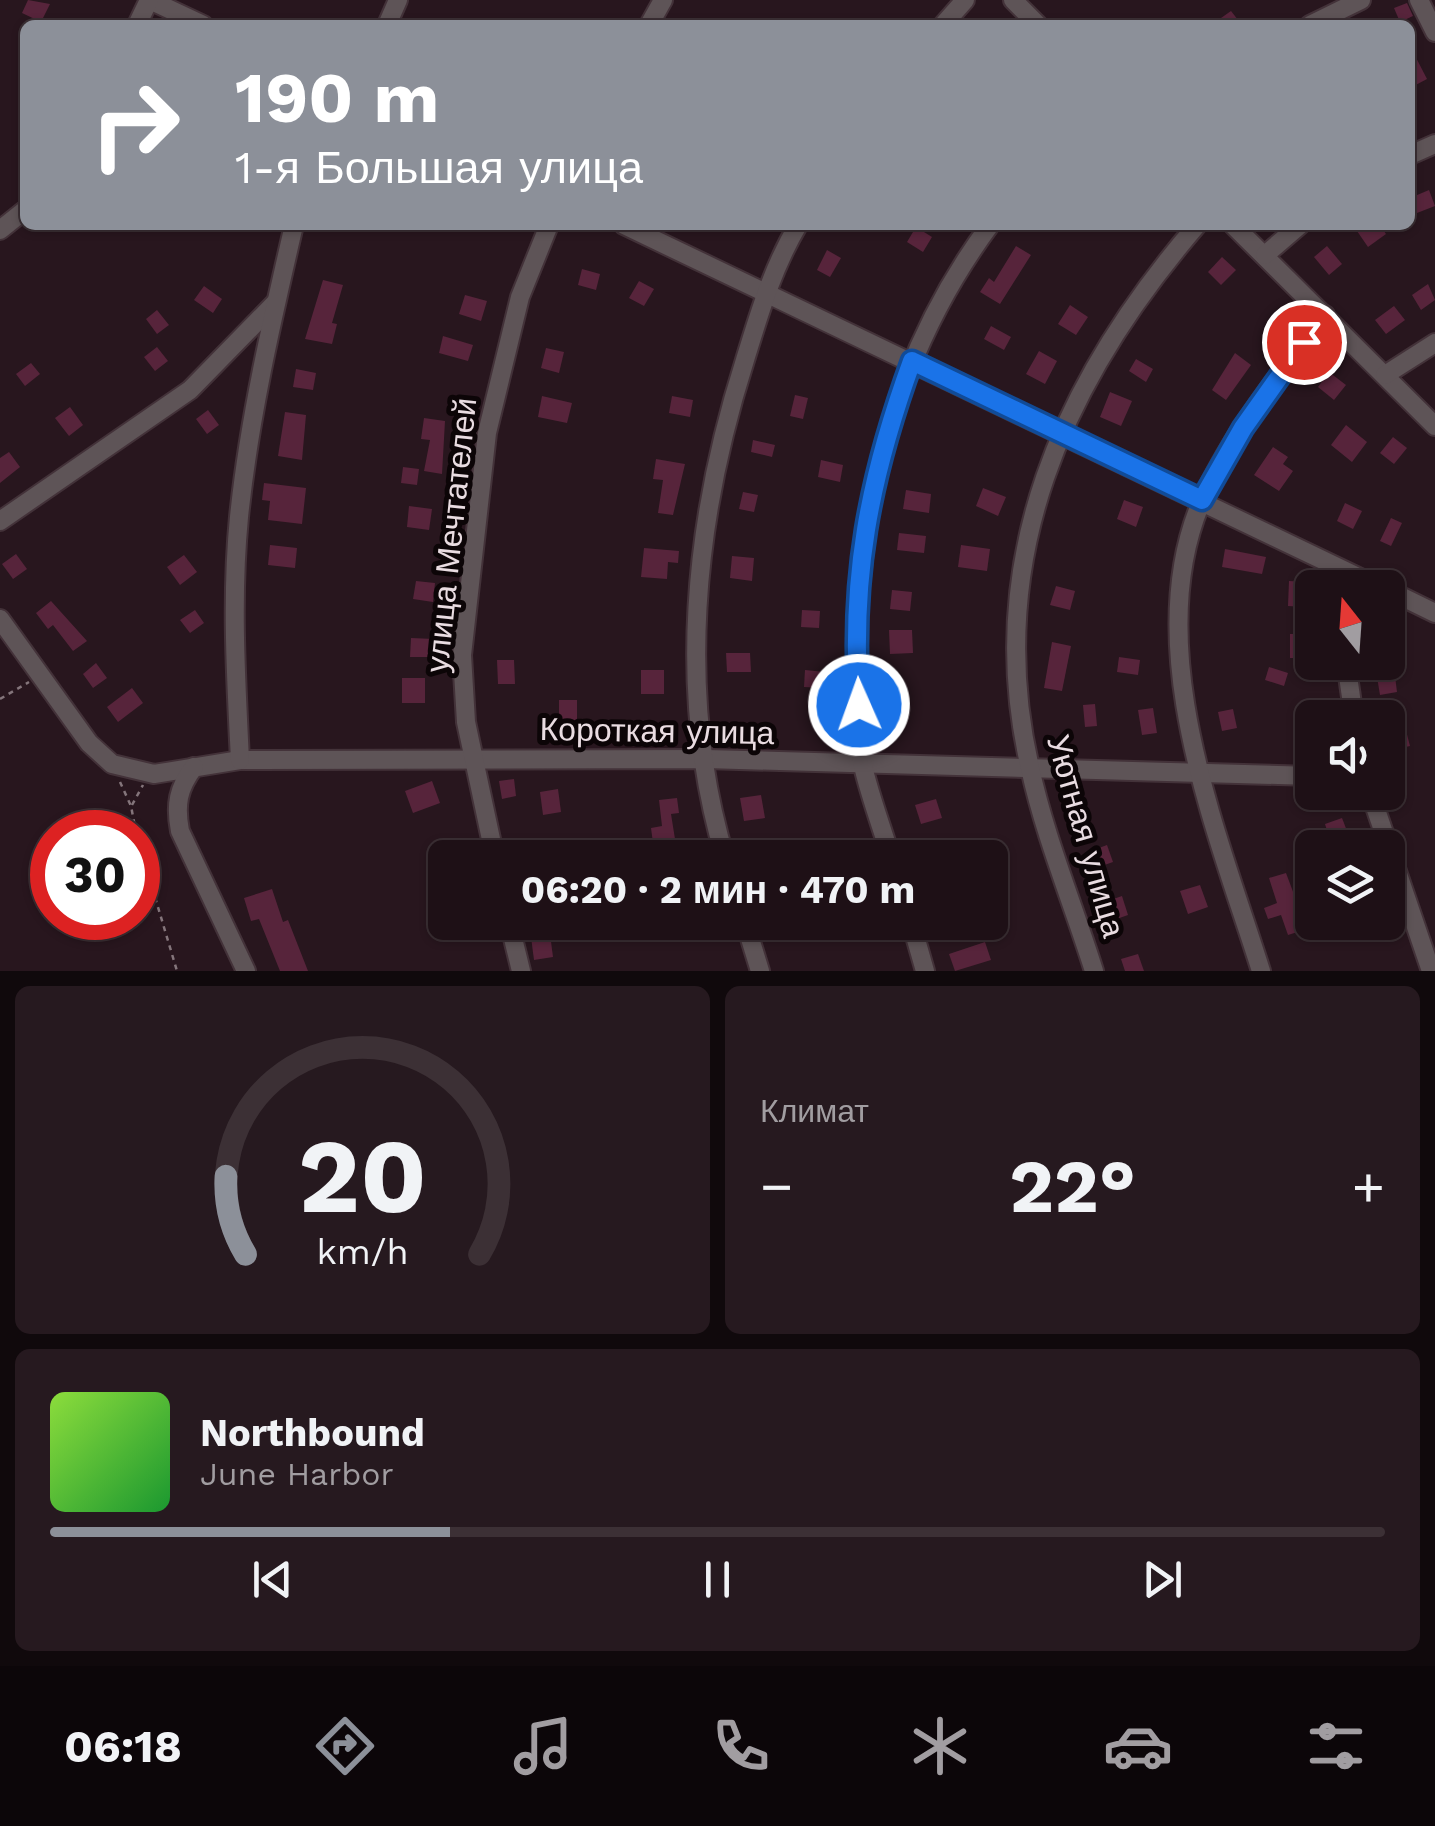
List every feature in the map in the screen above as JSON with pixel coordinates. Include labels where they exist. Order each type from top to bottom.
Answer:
[{"type":"street","points":[[150,0],[192,20]]},
{"type":"street","points":[[947,20],[965,0]]},
{"type":"street","points":[[1013,0],[1033,20]]},
{"type":"street","points":[[1320,20],[1361,0]]},
{"type":"street","points":[[0,230],[20,214]]},
{"type":"street","points":[[240,760],[233,632],[239,515],[276,302],[293,230]]},
{"type":"street","name":"улица Мечтателей","points":[[491,840],[473,759],[462,655],[487,433],[520,297],[547,230]]},
{"type":"street","points":[[634,230],[1202,500],[1332,570]]},
{"type":"street","points":[[722,840],[706,759],[695,666],[698,568],[727,420],[766,293],[796,230]]},
{"type":"street","points":[[886,840],[863,766],[856,674],[865,528],[878,455],[912,361],[966,258],[986,230]]},
{"type":"street","name":"Уютная улица","points":[[1094,971],[1030,770],[1017,661],[1017,610],[1039,487],[1061,432],[1111,336],[1193,230]]},
{"type":"street","points":[[1238,230],[1435,426]]},
{"type":"street","points":[[1265,255],[1294,230]]},
{"type":"street","points":[[0,521],[190,390],[276,302]]},
{"type":"street","points":[[1261,971],[1200,776],[1178,650],[1180,602],[1202,500],[1243,428],[1325,315]]},
{"type":"street","points":[[1385,375],[1435,343]]},
{"type":"street","points":[[1405,599],[1435,613]]},
{"type":"street","points":[[0,619],[89,743],[112,764],[154,774]]},
{"type":"street","name":"Короткая улица","points":[[154,774],[240,760],[706,759],[1295,776]]},
{"type":"street","points":[[194,768],[180,785],[176,811],[180,831],[246,971]]},
{"type":"street","points":[[1376,810],[1431,971]]},
{"type":"street","points":[[513,940],[521,971]]},
{"type":"street","points":[[751,940],[760,971]]},
{"type":"street","points":[[916,940],[925,971]]},
{"type":"path","points":[[0,699],[41,676]]},
{"type":"path","points":[[112,764],[133,810]]},
{"type":"path","points":[[132,806],[154,774]]},
{"type":"path","points":[[160,914],[177,971]]},
{"type":"building","points":[[28,0],[50,4],[42,20],[22,13]]},
{"type":"building","points":[[1407,3],[1413,16],[1399,20],[1394,8]]},
{"type":"building","points":[[1231,11],[1238,20],[1218,20]]},
{"type":"building","points":[[1415,56],[1427,79],[1415,85]]},
{"type":"building","points":[[1429,190],[1435,206],[1417,213],[1415,196]]},
{"type":"building","points":[[914,230],[932,237],[923,252],[907,242]]},
{"type":"building","points":[[1383,230],[1386,234],[1368,247],[1357,231]]},
{"type":"building","points":[[1016,246],[1031,255],[1000,304],[980,292],[989,278],[994,282]]},
{"type":"building","points":[[1327,246],[1342,264],[1329,275],[1314,257]]},
{"type":"building","points":[[827,250],[841,258],[830,277],[817,270]]},
{"type":"building","points":[[1222,257],[1236,270],[1221,285],[1208,272]]},
{"type":"building","points":[[582,269],[600,274],[596,290],[578,285]]},
{"type":"building","points":[[323,280],[343,285],[332,323],[337,324],[332,344],[305,339]]},
{"type":"building","points":[[639,281],[654,289],[644,306],[629,298]]},
{"type":"building","points":[[1428,284],[1435,300],[1421,310],[1412,295]]},
{"type":"building","points":[[204,286],[222,299],[213,313],[194,300]]},
{"type":"building","points":[[465,295],[487,301],[481,321],[459,314]]},
{"type":"building","points":[[1070,305],[1088,317],[1076,335],[1058,324]]},
{"type":"building","points":[[1394,306],[1405,320],[1386,334],[1375,320]]},
{"type":"building","points":[[157,310],[169,325],[157,334],[146,319]]},
{"type":"building","points":[[991,326],[1011,337],[1004,350],[984,339]]},
{"type":"building","points":[[443,336],[473,345],[468,361],[439,353]]},
{"type":"building","points":[[157,347],[168,361],[155,371],[144,357]]},
{"type":"building","points":[[546,348],[564,352],[559,373],[541,368]]},
{"type":"building","points":[[1039,351],[1057,361],[1045,384],[1026,374]]},
{"type":"building","points":[[1235,353],[1251,365],[1226,400],[1212,390]]},
{"type":"building","points":[[1136,359],[1153,369],[1146,382],[1129,371]]},
{"type":"building","points":[[31,363],[40,374],[25,386],[16,374]]},
{"type":"building","points":[[296,369],[316,373],[313,390],[293,387]]},
{"type":"building","points":[[1329,372],[1346,385],[1334,400],[1318,387]]},
{"type":"building","points":[[1110,392],[1132,401],[1121,426],[1100,417]]},
{"type":"building","points":[[795,395],[808,398],[803,419],[790,416]]},
{"type":"building","points":[[542,396],[572,403],[567,423],[538,417]]},
{"type":"building","points":[[672,396],[693,400],[690,417],[669,413]]},
{"type":"building","points":[[70,407],[83,425],[69,436],[55,418]]},
{"type":"building","points":[[208,410],[219,425],[207,434],[196,419]]},
{"type":"building","points":[[285,412],[306,415],[302,460],[278,456]]},
{"type":"building","points":[[424,418],[445,421],[442,474],[424,471],[430,440],[421,439]]},
{"type":"building","points":[[1346,425],[1367,442],[1352,462],[1331,445]]},
{"type":"building","points":[[1393,437],[1407,448],[1394,464],[1380,453]]},
{"type":"building","points":[[753,440],[775,445],[772,457],[751,452]]},
{"type":"building","points":[[1273,447],[1288,457],[1283,464],[1293,471],[1279,491],[1254,475]]},
{"type":"building","points":[[9,452],[20,467],[0,483],[0,458]]},
{"type":"building","points":[[656,459],[685,464],[673,515],[658,513],[663,480],[653,479]]},
{"type":"building","points":[[821,460],[843,465],[840,482],[818,477]]},
{"type":"building","points":[[403,467],[419,469],[417,485],[401,483]]},
{"type":"building","points":[[264,483],[306,488],[302,524],[268,520],[270,501],[262,500]]},
{"type":"building","points":[[983,488],[1006,497],[998,516],[976,506]]},
{"type":"building","points":[[906,490],[931,494],[929,513],[903,509]]},
{"type":"building","points":[[743,492],[758,495],[754,512],[739,509]]},
{"type":"building","points":[[1124,500],[1143,507],[1136,527],[1117,519]]},
{"type":"building","points":[[1345,503],[1362,511],[1353,529],[1337,521]]},
{"type":"building","points":[[409,506],[432,509],[429,530],[407,527]]},
{"type":"building","points":[[1391,518],[1402,523],[1391,546],[1380,541]]},
{"type":"building","points":[[899,533],[926,536],[924,553],[897,550]]},
{"type":"building","points":[[270,545],[297,548],[295,568],[268,565]]},
{"type":"building","points":[[961,545],[990,549],[987,571],[958,567]]},
{"type":"building","points":[[644,548],[679,551],[678,563],[668,562],[667,579],[641,577]]},
{"type":"building","points":[[1225,549],[1266,557],[1262,574],[1222,567]]},
{"type":"building","points":[[16,554],[27,569],[13,579],[2,564]]},
{"type":"building","points":[[184,555],[197,572],[180,585],[167,567]]},
{"type":"building","points":[[732,556],[754,558],[752,581],[730,578]]},
{"type":"building","points":[[416,581],[435,583],[433,602],[413,599]]},
{"type":"building","points":[[1289,581],[1295,581],[1295,606],[1288,606]]},
{"type":"building","points":[[1056,586],[1075,591],[1070,610],[1050,605]]},
{"type":"building","points":[[892,590],[912,592],[910,611],[890,609]]},
{"type":"building","points":[[51,601],[87,641],[73,651],[53,625],[48,629],[36,613]]},
{"type":"building","points":[[195,610],[204,623],[190,633],[180,620]]},
{"type":"building","points":[[802,610],[820,611],[819,628],[801,627]]},
{"type":"building","points":[[889,630],[912,630],[913,653],[890,654]]},
{"type":"building","points":[[1290,634],[1295,634],[1295,658],[1290,658]]},
{"type":"building","points":[[411,638],[434,639],[434,657],[410,657]]},
{"type":"building","points":[[1052,642],[1071,646],[1062,691],[1044,688]]},
{"type":"building","points":[[726,653],[750,653],[751,672],[727,672]]},
{"type":"building","points":[[1119,657],[1140,660],[1138,675],[1117,672]]},
{"type":"building","points":[[497,660],[514,660],[515,684],[498,684]]},
{"type":"building","points":[[96,663],[107,678],[93,688],[83,674]]},
{"type":"building","points":[[1269,667],[1288,673],[1284,686],[1265,680]]},
{"type":"building","points":[[641,670],[664,670],[664,694],[641,694]]},
{"type":"building","points":[[805,670],[825,672],[824,688],[804,687]]},
{"type":"building","points":[[402,678],[425,678],[425,703],[402,703]]},
{"type":"building","points":[[1378,680],[1396,680],[1397,692],[1380,695]]},
{"type":"building","points":[[132,688],[143,703],[118,722],[107,707]]},
{"type":"building","points":[[559,700],[577,700],[577,723],[559,723]]},
{"type":"building","points":[[1095,704],[1097,726],[1085,727],[1083,705]]},
{"type":"building","points":[[1153,708],[1157,733],[1142,735],[1138,710]]},
{"type":"building","points":[[1233,709],[1237,728],[1222,731],[1218,712]]},
{"type":"building","points":[[514,779],[516,796],[502,799],[499,781]]},
{"type":"building","points":[[432,781],[440,803],[413,813],[405,791]]},
{"type":"building","points":[[558,789],[561,812],[543,815],[540,792]]},
{"type":"building","points":[[761,795],[765,818],[744,821],[740,798]]},
{"type":"building","points":[[677,798],[679,813],[671,814],[675,839],[653,840],[651,828],[662,826],[659,800]]},
{"type":"building","points":[[936,799],[942,818],[921,824],[915,805]]},
{"type":"building","points":[[1342,818],[1347,830],[1327,830],[1325,824]]},
{"type":"building","points":[[1107,845],[1113,862],[1093,869],[1088,852]]},
{"type":"building","points":[[1286,873],[1295,897],[1295,933],[1288,935],[1281,915],[1268,919],[1264,908],[1277,903],[1269,878]]},
{"type":"building","points":[[1200,885],[1208,907],[1188,914],[1180,891]]},
{"type":"building","points":[[272,889],[283,922],[288,920],[308,971],[280,971],[259,919],[251,921],[244,898]]},
{"type":"building","points":[[1122,896],[1128,915],[1108,922],[1102,903]]},
{"type":"building","points":[[531,940],[551,940],[553,957],[534,960]]},
{"type":"building","points":[[985,942],[991,960],[955,971],[949,954]]},
{"type":"building","points":[[1138,954],[1144,971],[1125,971],[1121,959]]},
{"type":"route","points":[[859,705],[858,588],[865,528],[878,455],[912,361],[1202,500],[1243,428],[1304,342]]}]
